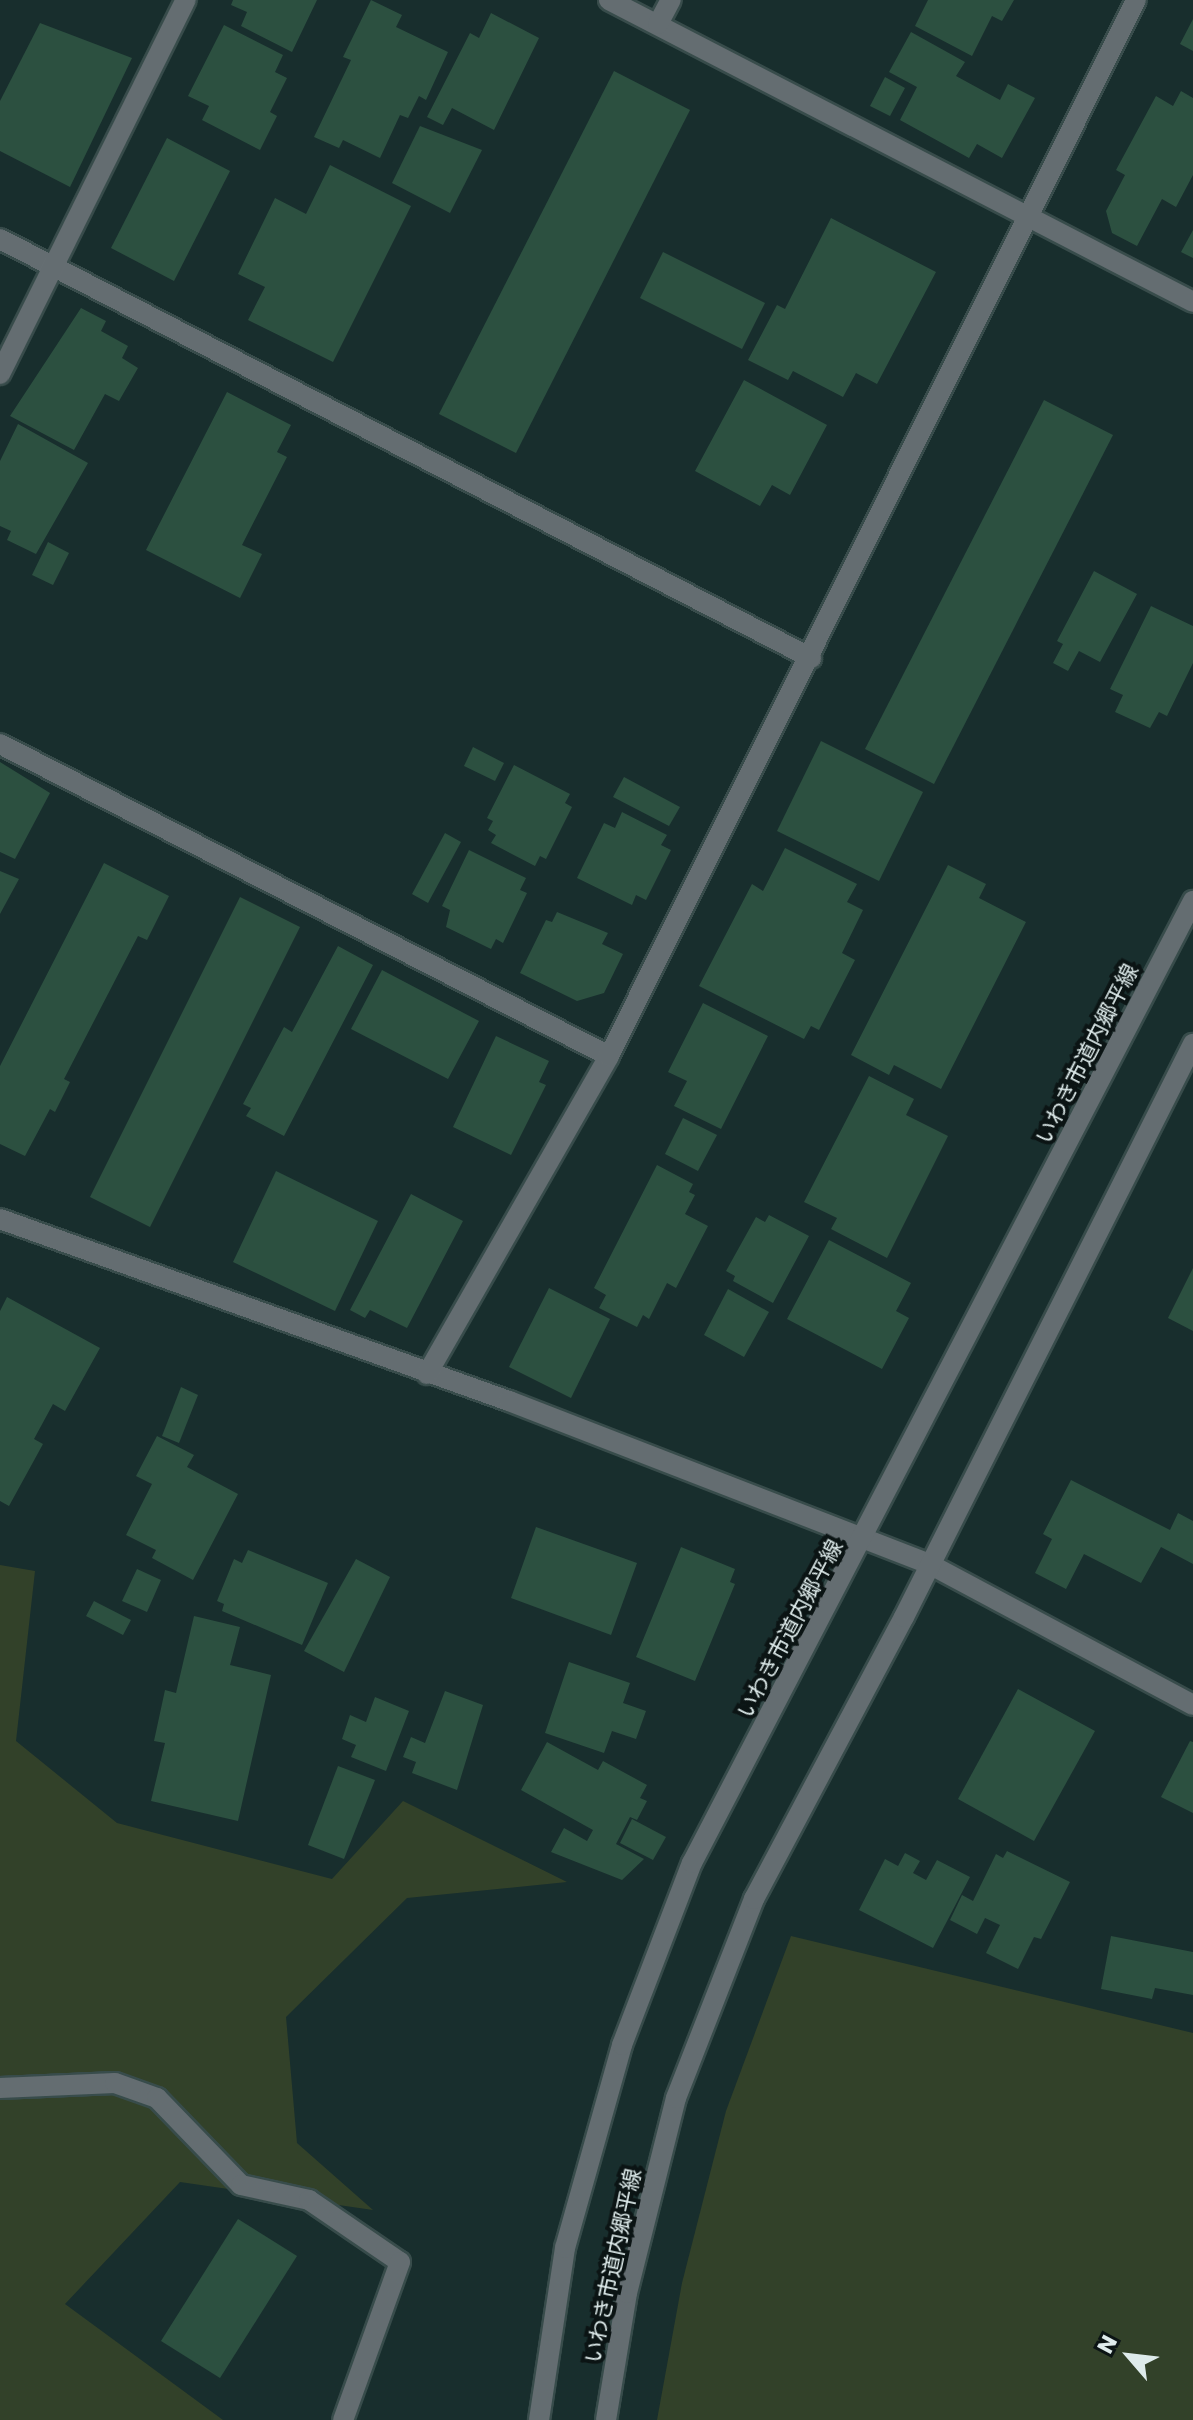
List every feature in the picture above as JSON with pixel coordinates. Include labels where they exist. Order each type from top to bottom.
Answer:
[{"type":"street","points":[[0,374],[186,0]]},
{"type":"street","points":[[609,0],[1029,214],[1193,302]]},
{"type":"street","points":[[658,24],[671,0]]},
{"type":"street","points":[[427,1374],[609,1056],[811,658],[1136,0]]},
{"type":"street","points":[[0,239],[811,658]]},
{"type":"street","points":[[0,744],[609,1056]]},
{"type":"street","name":"いわき市道内郷平線","points":[[539,2420],[565,2248],[622,2045],[692,1863],[863,1542],[1193,901]]},
{"type":"street","name":"いわき市道内郷平線","points":[[606,2420],[627,2293],[676,2098],[754,1899],[931,1565],[1193,1044]]},
{"type":"street","points":[[0,1219],[509,1401],[863,1542],[931,1565],[1193,1705]]},
{"type":"street","points":[[0,2088],[115,2083],[157,2098],[241,2185],[309,2200],[400,2262],[343,2420]]},
{"type":"green space","points":[[0,1565],[35,1571],[16,1741],[117,1823],[332,1879],[403,1801],[567,1882],[407,1898],[286,2017],[297,2143],[373,2210],[180,2182],[65,2304],[223,2420],[0,2420]]},
{"type":"green space","points":[[791,1936],[1193,2033],[1193,2420],[657,2420],[682,2283],[726,2111]]},
{"type":"building","points":[[233,0],[317,0],[292,52],[241,26],[247,12],[231,5]]},
{"type":"building","points":[[371,0],[402,15],[396,27],[448,52],[426,100],[419,96],[408,118],[400,115],[380,158],[343,140],[339,148],[314,137],[351,60],[343,57]]},
{"type":"building","points":[[928,0],[1014,0],[1002,21],[992,16],[972,56],[915,26]]},
{"type":"building","points":[[491,13],[539,38],[494,130],[452,108],[443,125],[427,117],[470,33],[479,38]]},
{"type":"building","points":[[1193,19],[1193,51],[1180,44]]},
{"type":"building","points":[[40,23],[132,58],[70,187],[0,151],[0,101]]},
{"type":"building","points":[[224,25],[283,55],[275,72],[287,78],[270,112],[277,116],[260,150],[202,120],[209,106],[188,96]]},
{"type":"building","points":[[911,32],[965,62],[956,76],[1000,100],[1008,84],[1035,98],[1002,158],[977,144],[969,158],[900,120],[917,87],[889,72]]},
{"type":"building","points":[[614,71],[690,110],[516,453],[439,414]]},
{"type":"building","points":[[885,77],[905,88],[890,116],[870,106]]},
{"type":"building","points":[[1181,91],[1193,98],[1193,175],[1176,207],[1162,199],[1137,246],[1112,233],[1106,211],[1125,175],[1116,170],[1156,96],[1173,106]]},
{"type":"building","points":[[420,126],[482,150],[450,213],[392,183]]},
{"type":"building","points":[[167,138],[230,171],[174,281],[111,248]]},
{"type":"building","points":[[330,165],[411,206],[333,362],[248,320],[265,287],[238,274],[275,198],[306,214]]},
{"type":"building","points":[[831,218],[936,272],[877,384],[856,373],[843,397],[793,371],[788,380],[748,360],[777,305],[785,309]]},
{"type":"building","points":[[1193,230],[1193,258],[1181,252]]},
{"type":"building","points":[[663,252],[765,303],[742,349],[640,298]]},
{"type":"building","points":[[81,308],[106,321],[101,331],[128,346],[122,358],[138,368],[119,401],[105,394],[74,450],[10,416]]},
{"type":"building","points":[[744,380],[827,425],[790,495],[772,485],[760,506],[695,471]]},
{"type":"building","points":[[227,392],[291,425],[277,452],[287,457],[242,545],[262,554],[240,598],[146,550]]},
{"type":"building","points":[[1044,400],[1113,435],[934,784],[865,749]]},
{"type":"building","points":[[18,424],[88,463],[36,554],[7,540],[11,531],[0,526],[0,461]]},
{"type":"building","points":[[48,542],[69,553],[53,585],[32,575]]},
{"type":"building","points":[[1094,571],[1137,594],[1100,662],[1079,651],[1068,671],[1053,663],[1063,644],[1057,641]]},
{"type":"building","points":[[1151,606],[1193,626],[1193,663],[1167,716],[1159,712],[1150,728],[1115,712],[1123,695],[1110,689]]},
{"type":"building","points":[[821,741],[923,792],[879,881],[777,831]]},
{"type":"building","points":[[473,747],[504,763],[495,781],[464,766]]},
{"type":"building","points":[[0,762],[50,793],[15,859],[0,852]]},
{"type":"building","points":[[514,765],[570,794],[565,803],[572,807],[546,859],[540,856],[535,866],[491,843],[496,835],[488,830],[493,821],[487,818]]},
{"type":"building","points":[[624,777],[680,807],[669,826],[613,797]]},
{"type":"building","points":[[622,812],[667,835],[661,845],[671,850],[646,900],[636,895],[632,905],[577,878],[604,823],[615,828]]},
{"type":"building","points":[[445,833],[461,842],[428,903],[412,894]]},
{"type":"building","points":[[785,848],[857,884],[847,902],[863,910],[842,953],[855,960],[819,1030],[811,1026],[804,1039],[699,986],[752,884],[763,891]]},
{"type":"building","points":[[469,850],[526,878],[520,890],[527,893],[503,943],[496,939],[491,949],[446,927],[450,910],[442,906]]},
{"type":"building","points":[[104,863],[169,896],[147,940],[138,936],[64,1079],[70,1082],[55,1112],[50,1109],[25,1156],[0,1144],[0,1066]]},
{"type":"building","points":[[948,865],[986,884],[979,898],[1026,922],[941,1089],[894,1065],[889,1075],[851,1055]]},
{"type":"building","points":[[0,871],[19,879],[0,914]]},
{"type":"building","points":[[240,897],[300,927],[150,1227],[90,1197]]},
{"type":"building","points":[[557,912],[608,933],[602,944],[623,954],[604,993],[577,1001],[520,973],[546,920],[552,922]]},
{"type":"building","points":[[338,946],[373,965],[284,1136],[246,1116],[251,1108],[243,1104],[284,1027],[292,1032]]},
{"type":"building","points":[[382,970],[479,1021],[448,1079],[351,1029]]},
{"type":"building","points":[[703,1003],[768,1036],[721,1129],[674,1106],[687,1081],[668,1072]]},
{"type":"building","points":[[496,1036],[549,1061],[539,1082],[546,1085],[511,1155],[453,1127]]},
{"type":"building","points":[[869,1076],[914,1099],[906,1115],[948,1136],[887,1258],[831,1229],[837,1218],[804,1202]]},
{"type":"building","points":[[683,1118],[717,1135],[698,1171],[665,1154]]},
{"type":"building","points":[[657,1165],[693,1184],[689,1192],[695,1195],[685,1214],[708,1226],[676,1288],[667,1283],[649,1319],[643,1315],[637,1327],[599,1308],[606,1295],[594,1288]]},
{"type":"building","points":[[276,1171],[378,1221],[335,1311],[233,1262]]},
{"type":"building","points":[[411,1194],[463,1221],[407,1328],[370,1310],[365,1318],[350,1310]]},
{"type":"building","points":[[769,1215],[809,1236],[773,1303],[733,1281],[735,1276],[726,1271],[756,1217],[765,1222]]},
{"type":"building","points":[[829,1240],[911,1283],[896,1311],[909,1318],[882,1369],[787,1319]]},
{"type":"building","points":[[1193,1268],[1193,1331],[1168,1318]]},
{"type":"building","points":[[549,1288],[610,1319],[571,1398],[509,1367]]},
{"type":"building","points":[[728,1289],[769,1312],[744,1357],[704,1335]]},
{"type":"building","points":[[7,1297],[100,1348],[65,1411],[53,1404],[34,1439],[43,1444],[9,1506],[0,1501],[0,1311]]},
{"type":"building","points":[[181,1387],[198,1395],[179,1443],[162,1436]]},
{"type":"building","points":[[157,1436],[194,1455],[187,1467],[238,1494],[193,1580],[152,1558],[156,1550],[126,1535],[152,1484],[136,1476]]},
{"type":"building","points":[[1071,1480],[1170,1530],[1178,1513],[1193,1521],[1193,1564],[1161,1547],[1141,1583],[1084,1554],[1066,1589],[1035,1573],[1052,1539],[1043,1534]]},
{"type":"building","points":[[536,1527],[637,1563],[611,1635],[511,1598]]},
{"type":"building","points":[[681,1547],[735,1569],[730,1582],[735,1584],[695,1681],[636,1657]]},
{"type":"building","points":[[248,1550],[328,1583],[302,1645],[222,1611],[224,1604],[217,1601],[234,1559],[242,1563]]},
{"type":"building","points":[[356,1559],[390,1577],[344,1672],[304,1651]]},
{"type":"building","points":[[137,1569],[161,1580],[147,1612],[122,1601]]},
{"type":"building","points":[[94,1601],[131,1620],[123,1635],[86,1616]]},
{"type":"building","points":[[194,1616],[240,1627],[230,1665],[271,1675],[238,1821],[151,1801],[165,1743],[154,1741],[165,1690],[176,1693]]},
{"type":"building","points":[[569,1662],[630,1683],[623,1703],[646,1711],[636,1739],[612,1731],[604,1753],[545,1733]]},
{"type":"building","points":[[1018,1689],[1095,1731],[1034,1841],[958,1799]]},
{"type":"building","points":[[445,1691],[483,1705],[457,1790],[412,1773],[416,1762],[403,1757],[411,1737],[425,1743]]},
{"type":"building","points":[[375,1697],[409,1711],[386,1771],[351,1757],[356,1745],[342,1739],[350,1715],[366,1722]]},
{"type":"building","points":[[1190,1741],[1193,1742],[1193,1813],[1161,1797]]},
{"type":"building","points":[[547,1742],[598,1770],[603,1761],[647,1785],[640,1798],[647,1801],[637,1820],[630,1817],[616,1844],[644,1859],[622,1880],[551,1852],[564,1828],[587,1841],[593,1830],[521,1790]]},
{"type":"building","points":[[338,1766],[375,1780],[344,1859],[308,1845]]},
{"type":"building","points":[[632,1819],[666,1837],[653,1860],[620,1843]]},
{"type":"building","points":[[1007,1851],[1070,1882],[1041,1939],[1034,1937],[1018,1969],[986,1953],[1000,1925],[985,1918],[977,1934],[950,1920],[962,1895],[973,1901],[996,1854],[1003,1858]]},
{"type":"building","points":[[905,1853],[920,1861],[913,1873],[926,1880],[937,1860],[970,1877],[933,1948],[859,1910],[885,1859],[898,1866]]},
{"type":"building","points":[[1111,1936],[1193,1952],[1193,1995],[1155,1988],[1152,1999],[1101,1989]]},
{"type":"building","points":[[238,2219],[297,2256],[220,2378],[161,2341]]}]
